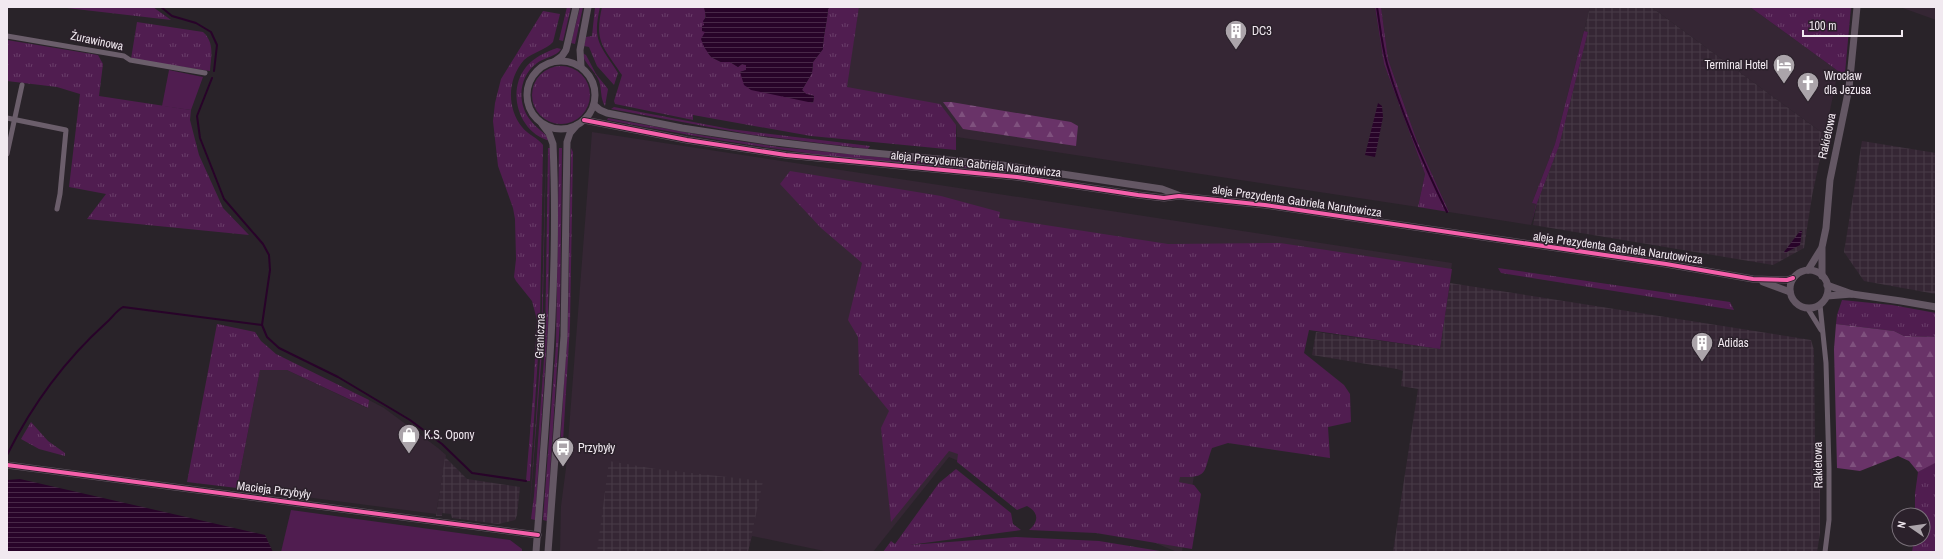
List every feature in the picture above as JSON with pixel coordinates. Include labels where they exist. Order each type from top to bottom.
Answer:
[{"type":"street","points":[[555,61],[568,61],[581,66],[590,75],[595,88],[594,105],[584,120],[576,126],[559,129],[542,124],[534,117],[528,107],[527,91],[528,84],[535,73],[541,67],[562,56],[566,50],[576,7]]},
{"type":"street","points":[[581,66],[580,50],[588,7]]},
{"type":"street","name":"Rakietowa","points":[[1822,276],[1822,247],[1826,228],[1832,168],[1849,88],[1857,7]]},
{"type":"street","name":"Żurawinowa","points":[[7,36],[124,56],[130,60],[205,73]]},
{"type":"street","points":[[7,154],[22,85]]},
{"type":"street","name":"aleja Prezydenta Gabriela Narutowicza","points":[[594,105],[604,112],[725,135],[838,150],[1015,166],[1162,189],[1178,196]]},
{"type":"street","points":[[7,118],[66,130],[60,194],[57,209]]},
{"type":"street","name":"aleja Prezydenta Gabriela Narutowicza","points":[[584,120],[695,141],[786,155],[1017,177],[1138,195],[1164,198],[1178,196],[1314,212],[1666,264],[1753,279],[1782,280],[1793,278]]},
{"type":"street","name":"Graniczna","points":[[536,552],[550,362],[554,214],[553,142],[549,133],[542,124]]},
{"type":"street","name":"Graniczna","points":[[548,552],[564,336],[567,142],[570,133],[576,126]]},
{"type":"street","name":"Rakietowa","points":[[1808,270],[1822,247]]},
{"type":"street","points":[[1808,270],[1816,271],[1822,276],[1827,285],[1827,296],[1820,305],[1808,309],[1803,308],[1794,302],[1790,292],[1793,278],[1808,270]]},
{"type":"street","name":"aleja Prezydenta Gabriela Narutowicza","points":[[1753,279],[1790,292]]},
{"type":"street","points":[[1827,285],[1852,294]]},
{"type":"street","points":[[1827,296],[1852,294],[1901,300],[1936,307]]},
{"type":"street","name":"Rakietowa","points":[[1820,305],[1826,363],[1829,468],[1829,520],[1825,552]]},
{"type":"street","name":"Rakietowa","points":[[1808,309],[1822,330]]},
{"type":"street","name":"Macieja Przybyły","points":[[7,465],[538,535]]},
{"type":"shaded area","points":[[704,7],[830,7],[828,9],[823,49],[813,62],[812,73],[802,90],[806,94],[814,96],[813,103],[751,90],[744,85],[740,72],[746,70],[746,65],[742,64],[738,67],[730,62],[721,62],[711,57],[704,47],[701,39],[705,32],[702,31],[702,26],[704,25],[703,21],[706,17]]},
{"type":"shaded area","points":[[859,7],[1375,7],[1384,64],[1425,174],[1418,207],[957,137],[956,125],[846,87]]},
{"type":"shaded area","points":[[1381,7],[1590,7],[1555,144],[1532,203],[1536,204],[1531,225],[1449,212],[1417,141],[1388,59]]},
{"type":"shaded area","points":[[1590,7],[1651,7],[1825,135],[1812,196],[1804,248],[1773,265],[1533,225],[1537,203],[1559,146],[1588,32],[1584,31]]},
{"type":"shaded area","points":[[1651,7],[1750,7],[1838,71],[1825,135]]},
{"type":"shaded area","points":[[1900,7],[1936,7],[1936,20]]},
{"type":"shaded area","points":[[1378,103],[1382,106],[1383,117],[1375,157],[1365,155]]},
{"type":"shaded area","points":[[592,132],[1452,263],[1440,349],[1312,261],[1200,438],[1182,552],[1177,552],[949,457],[873,552],[829,552],[752,536],[748,552],[560,552],[561,506],[566,468]]},
{"type":"shaded area","points":[[1862,141],[1936,153],[1936,294],[1864,281],[1844,252]]},
{"type":"shaded area","points":[[1800,231],[1802,231],[1800,245],[1785,253],[1784,252]]},
{"type":"shaded area","points":[[1450,283],[1811,340],[1814,350],[1815,448],[1820,450],[1820,533],[1817,552],[1393,552],[1418,389],[1401,386],[1403,371],[1397,369],[1312,355],[1316,332],[1440,349]]},
{"type":"shaded area","points":[[260,370],[287,370],[367,408],[369,400],[384,408],[438,448],[446,455],[436,514],[237,488]]},
{"type":"shaded area","points":[[445,457],[467,479],[520,487],[517,515],[515,520],[498,524],[452,518],[451,514],[442,513],[442,516],[436,516]]},
{"type":"shaded area","points":[[609,461],[656,469],[763,481],[748,552],[597,552]]},
{"type":"shaded area","points":[[20,479],[265,535],[273,552],[7,552],[7,480]]},
{"type":"green space","points":[[153,7],[171,20],[67,8]]},
{"type":"green space","points":[[567,7],[571,7],[563,41],[559,40]]},
{"type":"green space","points":[[580,7],[583,7],[575,44],[571,43]]},
{"type":"green space","points":[[595,7],[600,7],[597,28],[599,42],[618,73],[614,85],[597,66],[589,47],[584,46],[586,37],[592,36]]},
{"type":"green space","points":[[602,7],[704,7],[705,19],[702,31],[705,31],[708,53],[711,57],[721,62],[730,62],[738,67],[742,64],[746,65],[746,70],[740,72],[813,103],[814,96],[806,94],[802,90],[812,73],[813,62],[823,49],[828,9],[830,7],[859,7],[847,87],[940,104],[956,125],[956,150],[811,136],[693,115],[693,120],[615,104],[614,101],[622,75],[602,43],[599,28]]},
{"type":"green space","points":[[1375,7],[1381,7],[1388,59],[1417,141],[1449,212],[1418,207],[1425,174],[1384,64]]},
{"type":"green space","points":[[1750,7],[1851,7],[1845,73],[1838,71]]},
{"type":"green space","points":[[543,11],[560,14],[553,42],[524,60],[515,75],[511,93],[513,111],[517,119],[524,129],[543,145],[540,325],[530,481],[526,481],[537,320],[532,301],[514,277],[516,259],[515,219],[513,208],[498,166],[493,121],[495,103],[501,79]]},
{"type":"green space","points":[[137,22],[203,32],[207,36],[211,45],[210,71],[131,59]]},
{"type":"green space","points":[[1584,31],[1588,32],[1559,146],[1537,203],[1531,225],[1536,204],[1532,203],[1555,144]]},
{"type":"green space","points":[[7,40],[98,55],[103,64],[99,96],[191,110],[190,120],[199,155],[223,208],[249,235],[87,219],[106,194],[69,187],[80,94],[57,87],[7,81]]},
{"type":"green space","points":[[557,48],[561,49],[559,52],[540,61],[531,68],[523,82],[522,90],[523,106],[526,114],[533,124],[546,135],[550,141],[539,137],[530,130],[524,121],[519,110],[517,88],[520,77],[529,63],[540,55]]},
{"type":"green space","points":[[582,53],[586,55],[596,74],[608,89],[605,106],[602,100],[599,81],[585,61]]},
{"type":"green space","points":[[555,66],[567,66],[582,74],[590,89],[590,101],[582,116],[567,124],[555,124],[540,116],[532,101],[532,89],[540,74]]},
{"type":"green space","points":[[169,70],[203,77],[191,110],[162,106]]},
{"type":"green space","points":[[943,102],[951,102],[1071,122],[1078,126],[1076,146],[963,129]]},
{"type":"green space","points":[[614,107],[730,129],[870,146],[868,149],[753,135],[611,109]]},
{"type":"green space","points":[[608,118],[706,136],[779,147],[1017,171],[1017,173],[847,158],[787,150],[667,131],[607,120]]},
{"type":"green space","points":[[546,148],[542,351],[530,507],[541,345]]},
{"type":"green space","points":[[548,148],[550,148],[548,325],[535,520],[531,519],[545,345]]},
{"type":"green space","points":[[559,148],[562,148],[560,319],[547,521],[543,520],[556,344]]},
{"type":"green space","points":[[571,148],[573,152],[570,325],[562,458],[560,448],[568,317]]},
{"type":"green space","points":[[790,171],[941,196],[1000,212],[999,218],[1168,244],[1280,243],[1452,269],[1440,349],[1309,330],[1304,353],[1344,385],[1350,394],[1351,422],[1328,427],[1330,458],[1228,443],[1212,448],[1204,472],[1196,476],[1180,477],[1179,482],[1194,485],[1201,494],[1192,549],[1096,533],[1029,530],[1035,524],[1036,520],[1036,514],[1031,508],[1027,506],[1017,510],[957,462],[958,454],[949,451],[891,522],[881,428],[889,411],[859,374],[858,337],[848,320],[862,263],[821,228],[780,184]]},
{"type":"green space","points":[[1498,268],[1730,302],[1734,310],[1501,273]]},
{"type":"green space","points":[[1842,300],[1892,305],[1936,313],[1936,337],[1904,336],[1894,331],[1836,324],[1837,315]]},
{"type":"green space","points":[[217,324],[255,332],[261,341],[276,354],[369,400],[368,408],[287,370],[260,370],[237,488],[187,482]]},
{"type":"green space","points":[[1836,324],[1894,331],[1904,336],[1936,337],[1935,463],[1918,472],[1909,461],[1898,456],[1860,471],[1837,468],[1834,349]]},
{"type":"green space","points":[[31,422],[48,441],[65,453],[65,456],[39,449],[21,439]]},
{"type":"green space","points":[[1936,462],[1936,552],[1912,552],[1913,547],[1931,547],[1931,507],[1915,507],[1918,472]]},
{"type":"green space","points":[[956,469],[1011,513],[1013,524],[1021,530],[909,545],[1016,537],[1099,541],[1166,552],[883,552],[891,541],[895,544],[939,483]]},
{"type":"green space","points":[[291,510],[510,540],[522,549],[522,552],[281,552]]},
{"type":"waterway","points":[[161,7],[172,16],[196,23],[211,32],[217,45],[214,71]]},
{"type":"waterway","points":[[1377,7],[1387,64],[1399,102],[1414,140],[1447,212]]},
{"type":"waterway","points":[[212,78],[197,116],[200,138],[224,199],[263,244],[269,255],[270,270],[262,325],[267,337],[279,348],[338,377],[410,420],[442,444],[472,473],[526,481]]},
{"type":"waterway","points":[[7,455],[27,418],[50,384],[91,337],[118,310],[123,307],[262,325]]},
{"type":"cycle path","points":[[584,120],[687,140],[786,155],[1017,177],[1164,198],[1179,196],[1265,205],[1666,264],[1753,279],[1787,280],[1793,278]]},
{"type":"cycle path","points":[[7,465],[538,535]]},
{"type":"place","name":"DC3","points":[[1236,50]]},
{"type":"place","name":"Terminal Hotel","points":[[1784,84]]},
{"type":"place","name":"Wrocław dla Jezusa","points":[[1808,102]]},
{"type":"place","name":"Adidas","points":[[1702,362]]},
{"type":"place","name":"K.S. Opony","points":[[409,454]]},
{"type":"place","name":"Przybyły","points":[[563,468]]}]
